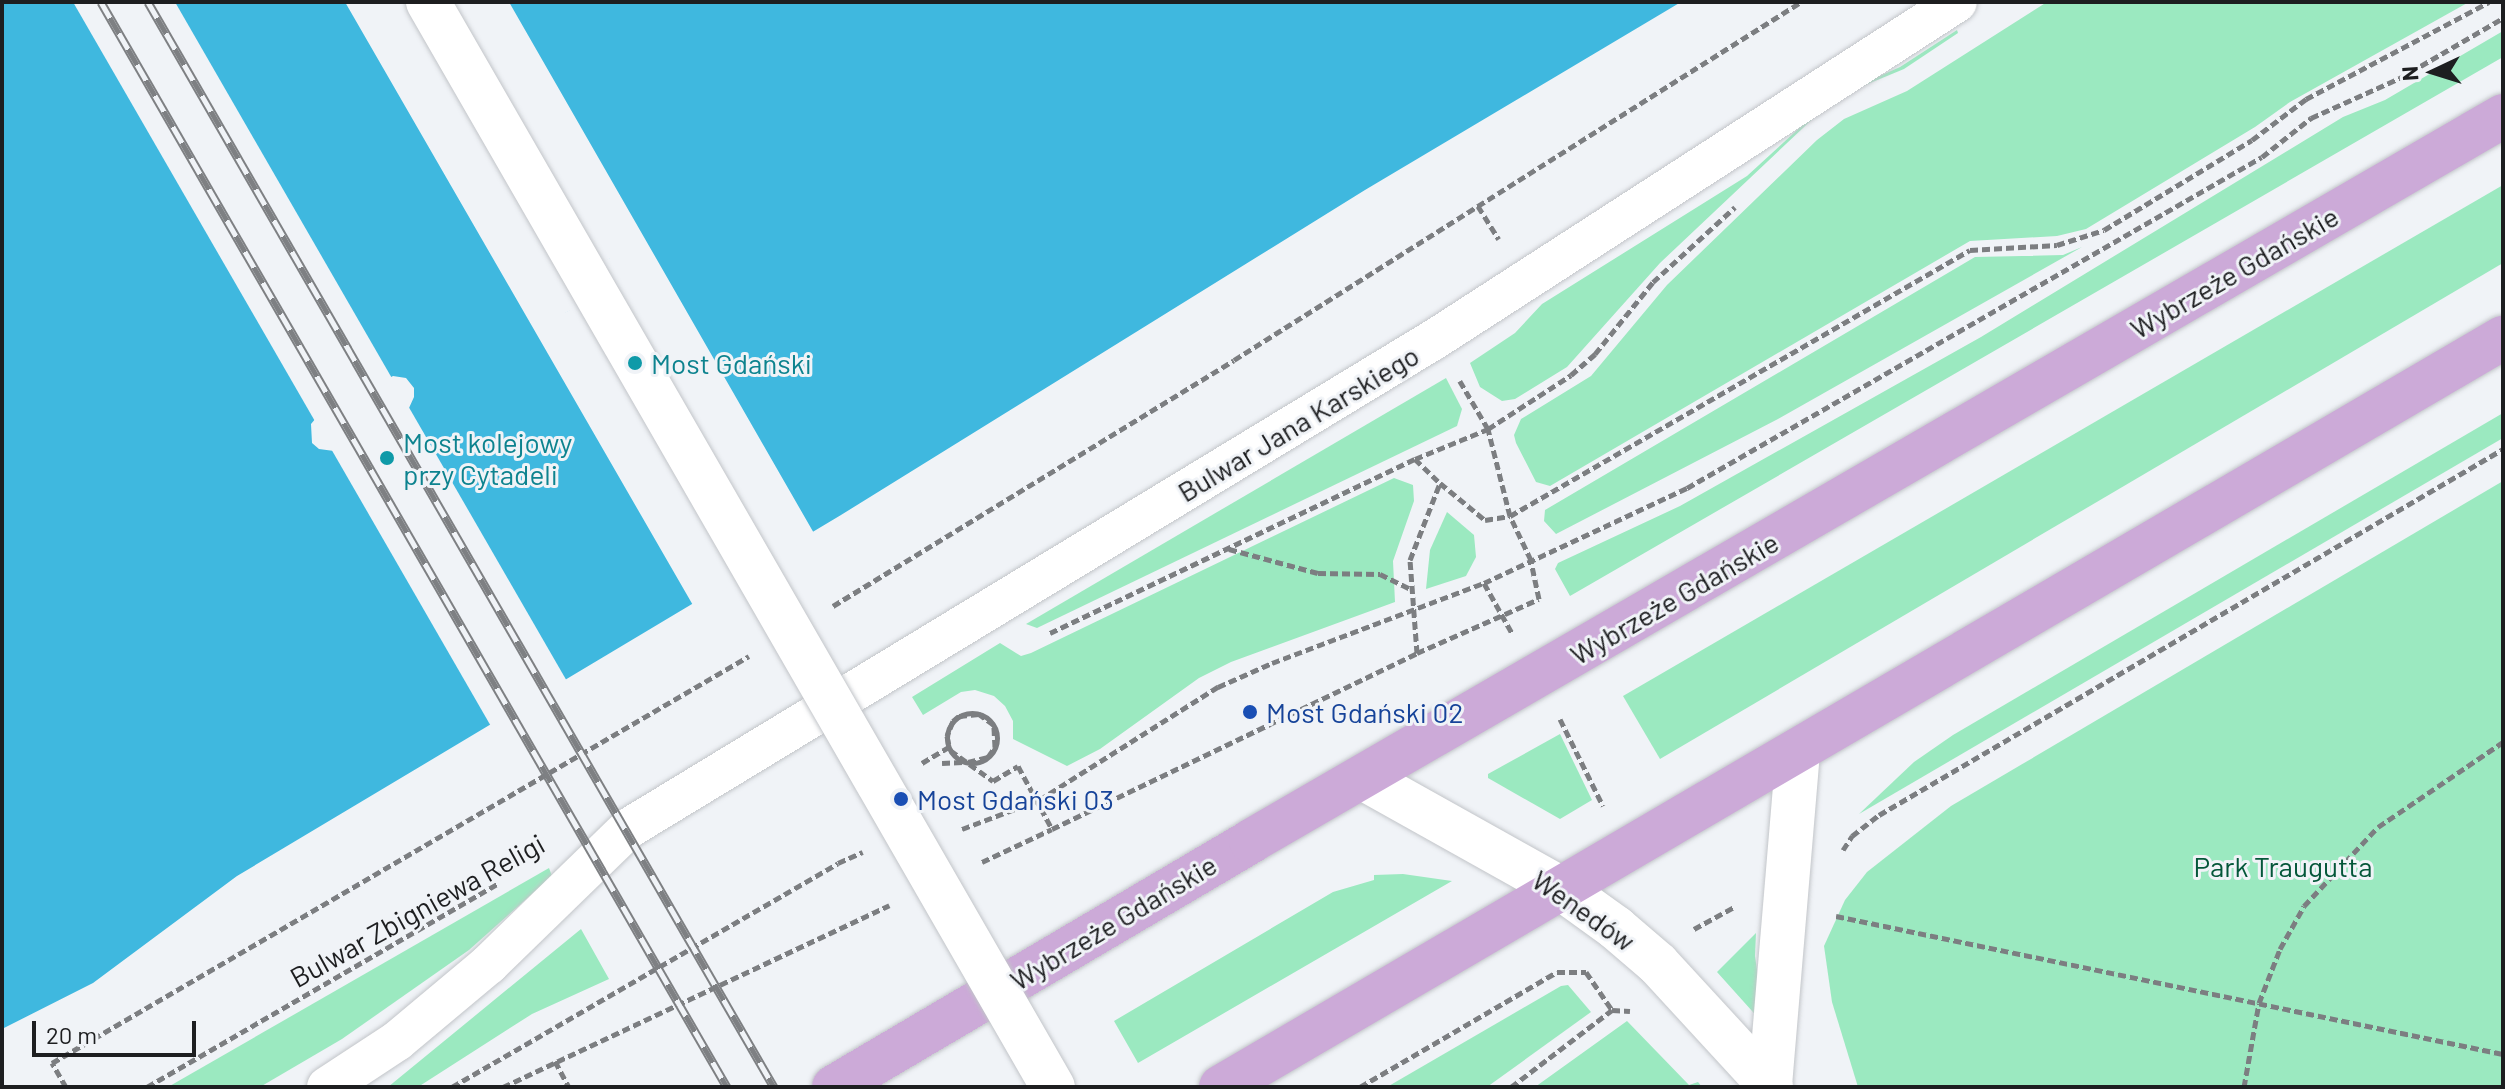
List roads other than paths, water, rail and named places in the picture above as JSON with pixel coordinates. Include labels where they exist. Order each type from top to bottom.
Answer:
[{"type":"main road","points":[[428,2],[1053,1087]]},
{"type":"main road","name":"Wybrzeże Gdańskie","points":[[840,1084],[2503,116]]},
{"type":"main road","points":[[1221,1087],[2503,338]]},
{"type":"main road","name":"Wenedów","points":[[1771,1086],[1798,752]]},
{"type":"main road","name":"Wenedów","points":[[1363,778],[1562,889],[1616,928],[1658,964],[1771,1086]]},
{"type":"street","name":"Bulwar Jana Karskiego","points":[[327,1087],[397,1041],[489,964],[629,828],[1435,339],[1957,2]]},
{"type":"water","points":[[2,2],[1681,2],[1365,190],[841,515],[237,876],[93,983],[2,1029]],"holes":[[[618,254],[631,263],[628,281],[553,319],[540,308],[549,289]],[[393,376],[406,378],[414,388],[409,408],[334,451],[319,449],[312,443],[311,424],[316,418]]]},
{"type":"tram line","points":[[414,2],[1039,1087]]},
{"type":"tram line","points":[[442,2],[1068,1087]]},
{"type":"railway","points":[[101,2],[727,1087]]},
{"type":"railway","points":[[148,2],[774,1087]]},
{"type":"place","name":"Most Gdański","points":[[635,363]]},
{"type":"place","name":"Most kolejowy przy Cytadeli","points":[[387,458]]},
{"type":"place","name":"Most Gdański 02","points":[[1250,712]]},
{"type":"place","name":"Most Gdański 03","points":[[901,799]]},
{"type":"park label","name":"Park Traugutta","points":[[2283,866]]}]
